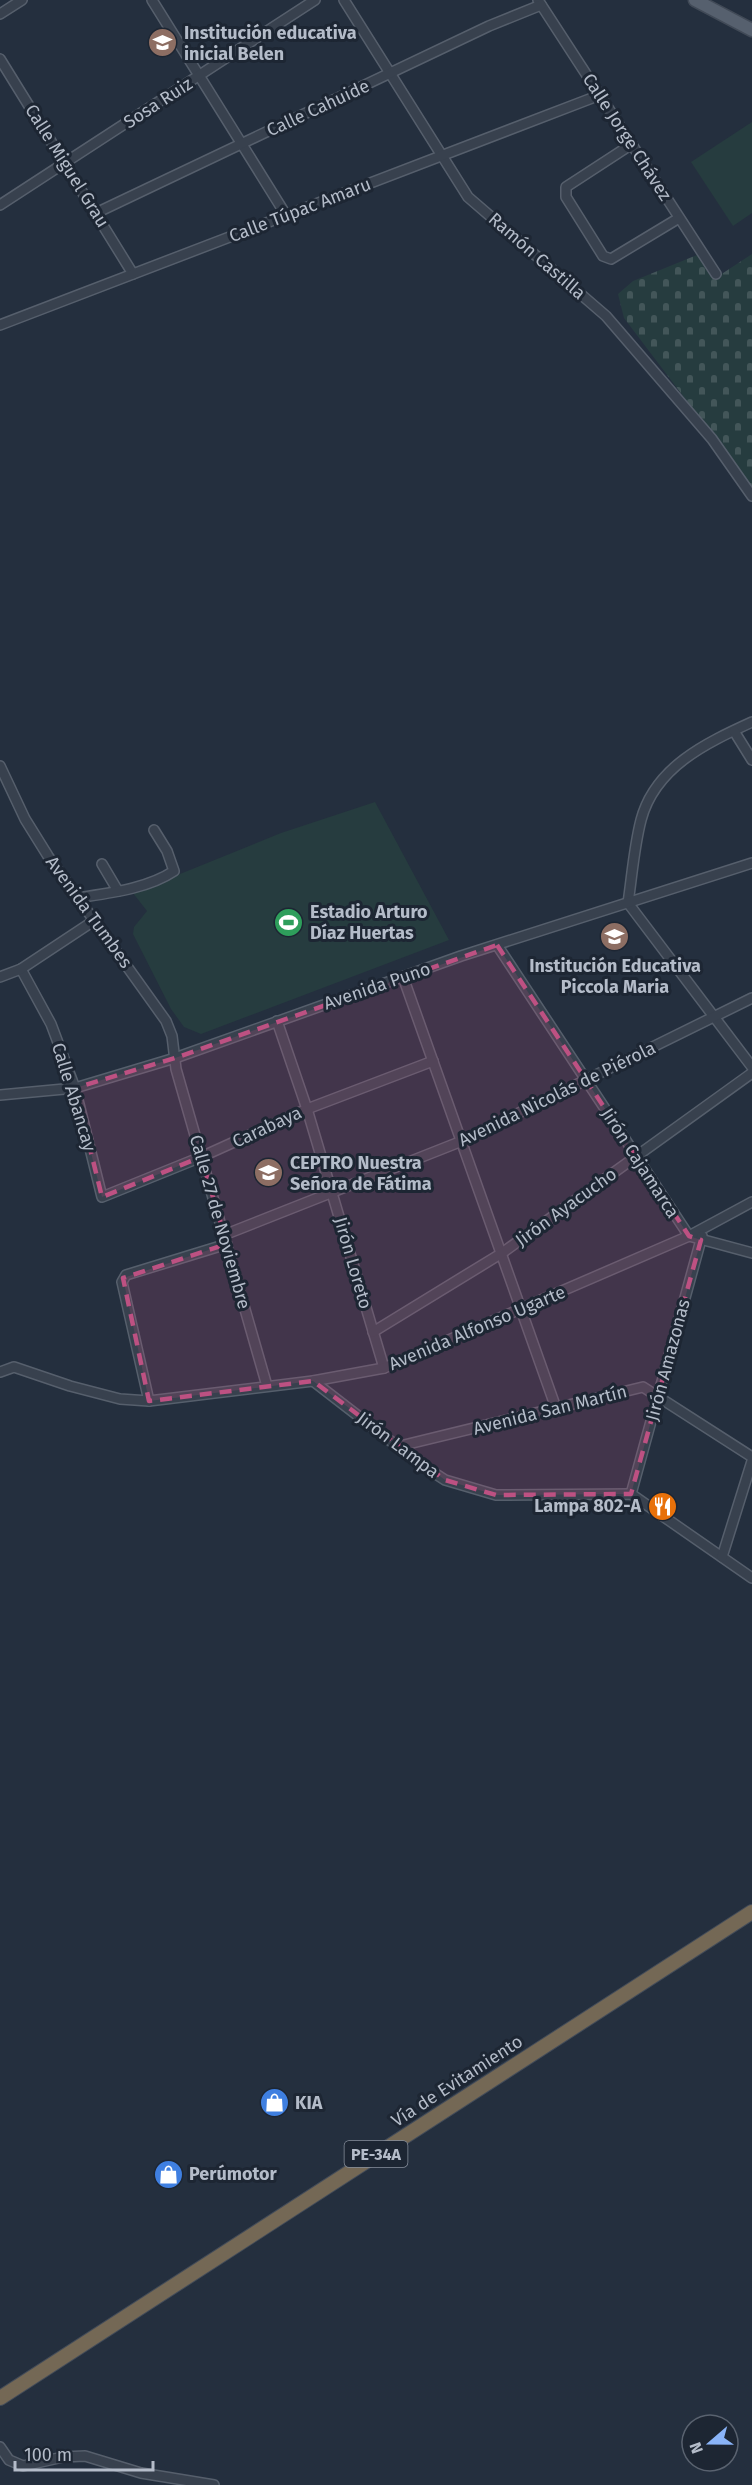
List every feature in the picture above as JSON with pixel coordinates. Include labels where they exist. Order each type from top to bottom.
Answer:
[{"type":"highway","name":"Vía de Evitamiento","points":[[0,2398],[752,1912]]},
{"type":"main road","points":[[695,0],[752,30]]},
{"type":"street","points":[[0,14],[22,0]]},
{"type":"street","points":[[152,0],[286,215]]},
{"type":"street","name":"Sosa Ruiz","points":[[0,205],[315,0]]},
{"type":"street","name":"Ramón Castilla","points":[[344,0],[468,197],[606,316],[712,439],[752,496]]},
{"type":"street","name":"Calle Cahuide","points":[[96,213],[539,2]]},
{"type":"street","name":"Calle Jorge Chávez","points":[[539,2],[716,274]]},
{"type":"street","name":"Calle Miguel Grau","points":[[0,58],[134,274]]},
{"type":"street","name":"Calle Túpac Amaru","points":[[0,326],[600,95]]},
{"type":"street","points":[[632,144],[566,187],[565,190],[566,197],[603,256],[611,259],[680,218]]},
{"type":"street","points":[[752,722],[688,755],[669,771],[653,792],[642,819],[628,903],[752,1067]]},
{"type":"street","points":[[734,731],[752,760]]},
{"type":"street","name":"Avenida Tumbes","points":[[0,766],[25,819],[77,898],[166,1021],[175,1058]]},
{"type":"street","points":[[77,898],[118,891],[157,879],[174,871],[167,851],[154,830]]},
{"type":"street","name":"Avenida Puno","points":[[0,1095],[75,1088],[175,1058],[497,945],[752,863]]},
{"type":"street","points":[[102,864],[118,891]]},
{"type":"street","points":[[0,977],[21,969],[95,920]]},
{"type":"street","name":"Jirón Cajamarca","points":[[497,945],[689,1236],[752,1253]]},
{"type":"street","name":"Calle Abancay","points":[[21,969],[51,1024],[75,1088],[102,1197]]},
{"type":"street","points":[[403,977],[556,1408]]},
{"type":"street","name":"Avenida Nicolás de Piérola","points":[[149,1401],[123,1278],[126,1275],[226,1239],[332,1192],[462,1141],[752,998]]},
{"type":"street","name":"Jirón Loreto","points":[[277,1021],[307,1108],[384,1368]]},
{"type":"street","name":"Calle 27 de Noviembre","points":[[175,1058],[176,1069],[267,1386]]},
{"type":"street","name":"Carabaya","points":[[102,1197],[201,1157],[307,1108],[433,1061]]},
{"type":"street","name":"Jirón Ayacucho","points":[[373,1332],[502,1253],[752,1073]]},
{"type":"street","name":"Avenida Alfonso Ugarte","points":[[0,1372],[14,1367],[90,1392],[120,1399],[149,1401],[313,1381],[384,1368],[689,1236],[752,1202]]},
{"type":"street","name":"Jirón Amazonas","points":[[631,1494],[705,1227]]},
{"type":"street","name":"Jirón Lampa","points":[[313,1381],[400,1446],[419,1463],[445,1480],[496,1495],[631,1494]]},
{"type":"street","name":"Avenida San Martín","points":[[400,1446],[643,1387],[752,1459]]},
{"type":"street","points":[[722,1557],[752,1459]]},
{"type":"street","points":[[631,1494],[752,1578]]},
{"type":"street","points":[[0,2447],[9,2460],[23,2466],[63,2457],[85,2456],[141,2473],[196,2480],[214,2485]]},
{"type":"highlighted area","points":[[497,945],[689,1236],[701,1240],[631,1494],[496,1495],[445,1480],[313,1381],[149,1401],[123,1278],[227,1244],[201,1157],[102,1197],[75,1088],[175,1058]]},
{"type":"green space","points":[[752,122],[752,213],[733,226],[691,162]]},
{"type":"green space","points":[[752,254],[752,487],[624,318],[618,294],[633,281],[697,255],[714,279]]},
{"type":"green space","name":"Estadio Arturo Díaz Huertas","points":[[375,802],[449,940],[201,1034],[184,1027],[171,1009],[133,934],[134,927],[147,911],[133,893],[281,833]]},
{"type":"place","name":"Institución educativa inicial Belen","points":[[163,43]]},
{"type":"place","name":"Estadio Arturo Díaz Huertas","points":[[289,922]]},
{"type":"place","name":"Institución Educativa Piccola Maria","points":[[615,937]]},
{"type":"place","name":"CEPTRO Nuestra Señora de Fátima","points":[[269,1173]]},
{"type":"place","name":"Lampa 802-A","points":[[662,1506]]},
{"type":"place","name":"KIA","points":[[274,2103]]},
{"type":"place","name":"Perúmotor","points":[[168,2174]]}]
